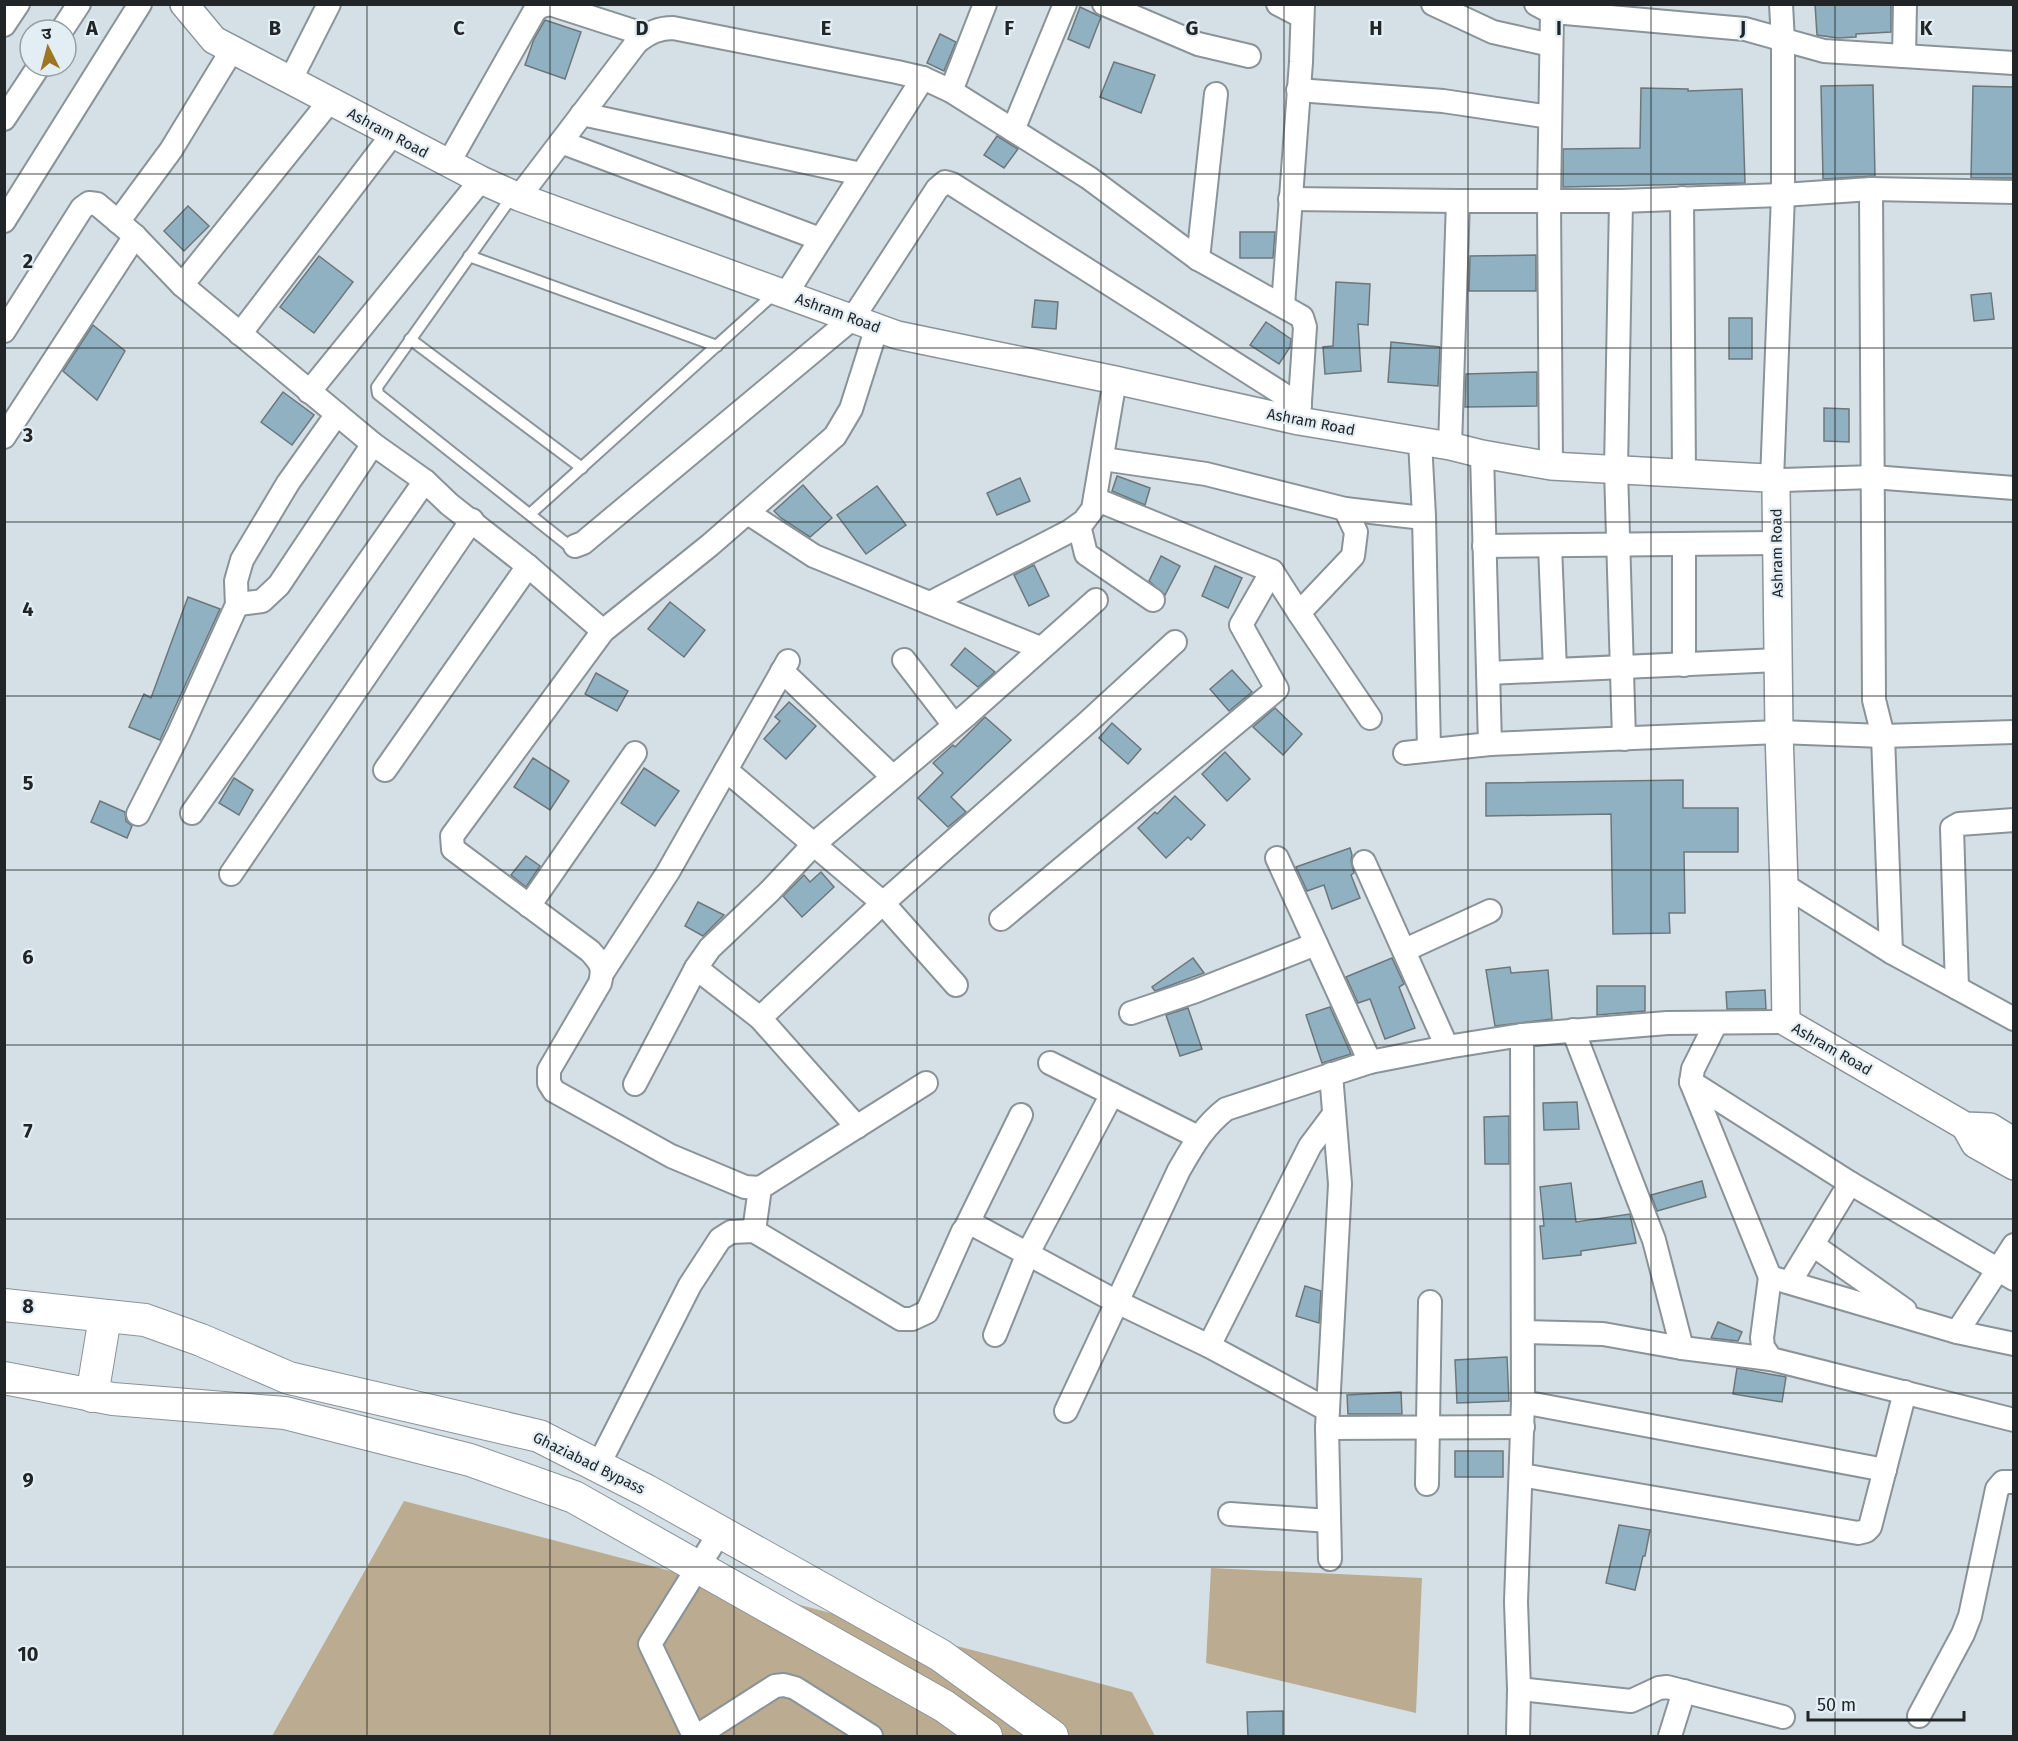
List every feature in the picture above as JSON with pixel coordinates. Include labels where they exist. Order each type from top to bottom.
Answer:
[{"type":"main road","name":"Ghaziabad Bypass","points":[[4,1305],[145,1320],[201,1340],[289,1378],[539,1436],[647,1491],[940,1655],[1052,1737]]},
{"type":"main road","points":[[92,1396],[105,1317]]},
{"type":"main road","points":[[4,1377],[92,1396],[285,1413],[470,1460],[574,1497],[944,1706],[986,1737]]},
{"type":"street","points":[[4,25],[18,4]]},
{"type":"street","points":[[70,18],[79,4]]},
{"type":"street","points":[[4,221],[140,4]]},
{"type":"street","name":"Ashram Road","points":[[184,4],[214,40],[481,180],[516,196],[897,335],[1115,380],[1300,413],[1420,441],[1551,466],[1767,478],[1773,481],[1776,490],[1786,1022],[1965,1126],[1990,1127],[2013,1142]]},
{"type":"street","points":[[290,81],[329,4]]},
{"type":"street","points":[[448,164],[534,12],[539,7],[550,4],[646,35]]},
{"type":"street","points":[[951,91],[986,4]]},
{"type":"street","points":[[1013,130],[1065,4]]},
{"type":"street","points":[[1104,4],[1198,44],[1249,56]]},
{"type":"street","points":[[1278,4],[1302,10],[1283,306]]},
{"type":"street","points":[[1433,4],[1493,32],[1551,45]]},
{"type":"street","points":[[1781,4],[1783,195],[1773,481],[1873,477],[2013,488]]},
{"type":"street","points":[[1904,56],[1905,4]]},
{"type":"street","points":[[1551,466],[1549,200],[1551,45],[1544,8],[1745,29],[1824,51],[2013,63]]},
{"type":"street","points":[[516,196],[561,142],[637,42],[652,31],[673,28],[922,78],[951,91],[1089,178],[1198,259],[1302,317],[1305,321],[1300,413]]},
{"type":"street","points":[[4,437],[232,50]]},
{"type":"street","points":[[4,119],[31,78]]},
{"type":"street","points":[[782,292],[820,239],[922,78]]},
{"type":"street","points":[[1298,90],[1443,101],[1550,117]]},
{"type":"street","points":[[1198,259],[1216,94]]},
{"type":"street","points":[[182,285],[329,102]]},
{"type":"street","points":[[582,114],[861,174]]},
{"type":"street","points":[[240,334],[392,135]]},
{"type":"street","points":[[561,142],[820,239]]},
{"type":"street","points":[[309,392],[481,180]]},
{"type":"street","points":[[603,972],[602,964],[590,951],[453,849],[452,836],[603,631],[748,513],[835,436],[851,409],[865,323],[937,189],[945,182],[952,184],[1300,413]]},
{"type":"street","points":[[1290,199],[1622,201],[1871,189],[2013,192]]},
{"type":"street","points":[[1871,189],[1874,700],[1883,736],[1891,952]]},
{"type":"street","points":[[1682,198],[1684,473]]},
{"type":"street","points":[[1450,446],[1458,201]]},
{"type":"street","points":[[1622,201],[1616,470],[1624,739]]},
{"type":"street","points":[[4,331],[82,208],[94,202],[126,229],[182,285],[240,334],[373,444],[426,481],[449,504],[528,566],[603,631]]},
{"type":"street","points":[[575,546],[583,543],[865,323]]},
{"type":"street","points":[[930,603],[1084,521],[1093,509],[1115,380]]},
{"type":"street","points":[[138,814],[237,606],[236,581],[242,560],[288,483],[337,414]]},
{"type":"street","points":[[1420,441],[1429,750]]},
{"type":"street","points":[[237,606],[262,601],[279,585],[373,444]]},
{"type":"street","points":[[1482,454],[1490,744]]},
{"type":"street","points":[[1103,459],[1206,474],[1345,509],[1423,518]]},
{"type":"street","points":[[192,813],[426,481]]},
{"type":"street","points":[[1095,499],[1272,571],[1370,718]]},
{"type":"street","points":[[1299,613],[1353,556],[1356,532],[1345,509]]},
{"type":"street","points":[[748,513],[814,556],[1040,648]]},
{"type":"street","points":[[231,874],[472,520]]},
{"type":"street","points":[[1078,525],[1086,554],[1153,600]]},
{"type":"street","points":[[1484,546],[1777,543]]},
{"type":"street","points":[[1684,544],[1684,665]]},
{"type":"street","points":[[1550,546],[1555,670]]},
{"type":"street","points":[[385,770],[528,566]]},
{"type":"street","points":[[1000,919],[1277,689],[1241,625],[1272,571]]},
{"type":"street","points":[[635,1084],[696,968],[710,948],[769,892],[814,844],[1096,600]]},
{"type":"street","points":[[760,1018],[883,903],[1175,642]]},
{"type":"street","points":[[904,660],[954,725]]},
{"type":"street","points":[[1488,673],[1778,660]]},
{"type":"street","points":[[892,777],[785,666],[668,872],[603,972],[600,983],[549,1070],[549,1083],[554,1091],[671,1156],[745,1187],[760,1188],[926,1083]]},
{"type":"street","points":[[1405,753],[1490,744],[1779,732],[1883,736],[2013,732]]},
{"type":"street","points":[[529,906],[635,753]]},
{"type":"street","points":[[726,770],[883,903],[956,985]]},
{"type":"street","points":[[1957,988],[1952,828],[1959,824],[2013,820]]},
{"type":"street","points":[[1277,858],[1370,1062]]},
{"type":"street","points":[[1364,862],[1447,1047]]},
{"type":"street","points":[[1784,885],[1891,952],[2013,1019]]},
{"type":"street","points":[[1405,950],[1490,911]]},
{"type":"street","points":[[1131,1013],[1196,991],[1316,944]]},
{"type":"street","points":[[696,968],[760,1018],[857,1127]]},
{"type":"street","points":[[1066,1411],[1179,1170],[1210,1121],[1226,1109],[1370,1062],[1522,1035],[1667,1023],[1786,1022]]},
{"type":"street","points":[[1716,1023],[1694,1069],[1691,1082],[1780,1280],[1957,1332],[2013,1344]]},
{"type":"street","points":[[1573,1030],[1654,1240],[1682,1348]]},
{"type":"street","points":[[1518,1737],[1516,1602],[1523,1427],[1522,1035]]},
{"type":"street","points":[[1050,1063],[1198,1137]]},
{"type":"street","points":[[1330,1559],[1327,1419],[1340,1184],[1331,1074]]},
{"type":"street","points":[[1691,1082],[1850,1183],[2005,1274]]},
{"type":"street","points":[[994,1335],[1028,1253],[1112,1094]]},
{"type":"street","points":[[1209,1346],[1310,1146],[1334,1114]]},
{"type":"street","points":[[598,1466],[690,1285],[720,1239],[731,1232],[754,1231],[901,1319],[912,1319],[927,1312],[1021,1115]]},
{"type":"street","name":"Ashram Road","points":[[1965,1126],[1975,1144],[2013,1166]]},
{"type":"street","points":[[1771,1359],[1763,1347],[1762,1338],[1780,1280],[1813,1245],[1850,1183]]},
{"type":"street","points":[[754,1231],[760,1188]]},
{"type":"street","points":[[966,1227],[976,1226],[1117,1302],[1209,1346],[1327,1419],[1428,1428],[1523,1427]]},
{"type":"street","points":[[1813,1245],[1921,1321]]},
{"type":"street","points":[[1957,1332],[2005,1274],[2013,1245]]},
{"type":"street","points":[[1427,1484],[1430,1302]]},
{"type":"street","points":[[1523,1332],[1603,1334],[1682,1348],[1771,1359],[2013,1420]]},
{"type":"street","points":[[1521,1475],[1858,1533],[1870,1527],[1905,1392]]},
{"type":"street","points":[[1523,1402],[1885,1470]]},
{"type":"street","points":[[1919,1716],[1963,1634],[1970,1616],[1997,1489],[2003,1482],[2013,1482]]},
{"type":"street","points":[[1230,1514],[1329,1521]]},
{"type":"street","points":[[720,1532],[650,1644],[696,1737],[775,1686],[784,1685],[795,1688],[871,1737]]},
{"type":"street","points":[[1519,1689],[1631,1701],[1663,1687],[1783,1717]]},
{"type":"street","points":[[1670,1737],[1684,1691]]},
{"type":"lane","points":[[516,196],[469,256],[380,381],[377,387],[378,393],[568,545],[575,546]]},
{"type":"lane","points":[[469,256],[717,346]]},
{"type":"lane","points":[[530,514],[717,346],[782,292]]},
{"type":"lane","points":[[410,339],[582,468]]},
{"type":"shaded area","points":[[404,1501],[1132,1692],[1155,1736],[272,1736]]},
{"type":"shaded area","points":[[1211,1568],[1422,1578],[1416,1713],[1206,1663]]},
{"type":"building","points":[[1815,4],[1891,4],[1891,32],[1856,34],[1856,37],[1838,38],[1817,35]]},
{"type":"building","points":[[1080,7],[1101,17],[1089,48],[1068,39]]},
{"type":"building","points":[[545,20],[581,32],[565,79],[525,65],[534,39]]},
{"type":"building","points":[[940,34],[956,42],[944,71],[927,63]]},
{"type":"building","points":[[1114,62],[1155,75],[1141,113],[1100,97]]},
{"type":"building","points":[[1873,85],[1875,176],[1823,179],[1821,86]]},
{"type":"building","points":[[1973,86],[2013,87],[2013,178],[1971,178]]},
{"type":"building","points":[[1641,88],[1688,89],[1688,91],[1742,89],[1745,183],[1563,187],[1563,149],[1640,148]]},
{"type":"building","points":[[997,136],[1018,149],[1004,168],[984,155]]},
{"type":"building","points":[[188,206],[209,226],[184,251],[164,231]]},
{"type":"building","points":[[1240,232],[1275,232],[1273,258],[1240,258]]},
{"type":"building","points":[[1536,255],[1536,291],[1469,291],[1470,256]]},
{"type":"building","points":[[319,256],[353,282],[314,333],[280,307]]},
{"type":"building","points":[[1336,282],[1370,284],[1368,325],[1358,324],[1361,371],[1325,374],[1323,347],[1333,346]]},
{"type":"building","points":[[1991,293],[1994,319],[1974,321],[1971,295]]},
{"type":"building","points":[[1035,300],[1058,302],[1056,329],[1032,327]]},
{"type":"building","points":[[1729,318],[1752,318],[1752,359],[1729,359]]},
{"type":"building","points":[[1266,322],[1291,339],[1290,347],[1279,364],[1250,345]]},
{"type":"building","points":[[93,325],[125,351],[97,400],[63,371]]},
{"type":"building","points":[[1391,342],[1440,347],[1438,386],[1388,382]]},
{"type":"building","points":[[1537,372],[1537,406],[1465,407],[1466,374]]},
{"type":"building","points":[[283,392],[314,415],[292,445],[261,422]]},
{"type":"building","points":[[1824,408],[1849,409],[1849,442],[1824,441]]},
{"type":"building","points":[[1117,476],[1150,488],[1145,505],[1112,491]]},
{"type":"building","points":[[1020,478],[1030,501],[997,515],[987,493]]},
{"type":"building","points":[[803,485],[832,518],[810,537],[774,511]]},
{"type":"building","points":[[877,486],[906,525],[866,554],[837,515]]},
{"type":"building","points":[[1161,556],[1180,566],[1165,595],[1149,581]]},
{"type":"building","points":[[1034,565],[1049,596],[1029,606],[1014,575]]},
{"type":"building","points":[[1215,566],[1242,578],[1228,608],[1202,596]]},
{"type":"building","points":[[188,597],[220,609],[160,740],[129,727],[144,694],[151,698]]},
{"type":"building","points":[[670,602],[705,630],[684,657],[648,629]]},
{"type":"building","points":[[965,648],[995,672],[978,687],[951,665]]},
{"type":"building","points":[[1232,670],[1252,692],[1229,711],[1210,689]]},
{"type":"building","points":[[596,673],[628,691],[617,711],[585,694]]},
{"type":"building","points":[[789,702],[816,726],[786,759],[764,739],[780,721],[775,717]]},
{"type":"building","points":[[1275,708],[1302,734],[1283,755],[1253,727]]},
{"type":"building","points":[[985,717],[1011,740],[951,797],[966,812],[948,827],[918,798],[943,773],[933,763],[953,745],[955,747]]},
{"type":"building","points":[[1112,723],[1141,749],[1128,764],[1099,738]]},
{"type":"building","points":[[1225,752],[1250,779],[1227,801],[1202,774]]},
{"type":"building","points":[[533,758],[569,781],[550,810],[514,787]]},
{"type":"building","points":[[644,768],[679,791],[655,826],[621,803]]},
{"type":"building","points":[[234,778],[253,790],[239,815],[219,803]]},
{"type":"building","points":[[1683,780],[1683,808],[1738,808],[1738,852],[1684,852],[1685,913],[1669,913],[1670,933],[1613,934],[1611,814],[1486,816],[1486,783]]},
{"type":"building","points":[[1175,796],[1205,825],[1191,840],[1188,837],[1166,858],[1138,828],[1155,812],[1157,814]]},
{"type":"building","points":[[100,801],[125,812],[126,821],[132,826],[127,838],[91,822]]},
{"type":"building","points":[[1350,848],[1354,873],[1351,875],[1360,898],[1332,909],[1324,885],[1307,891],[1296,867]]},
{"type":"building","points":[[526,856],[540,866],[526,887],[511,875]]},
{"type":"building","points":[[821,872],[834,887],[802,917],[783,896],[804,875],[810,882]]},
{"type":"building","points":[[698,902],[724,915],[703,936],[685,926]]},
{"type":"building","points":[[1193,958],[1204,973],[1155,991],[1152,987]]},
{"type":"building","points":[[1392,958],[1404,984],[1399,987],[1415,1028],[1385,1039],[1370,999],[1358,1003],[1346,977]]},
{"type":"building","points":[[1510,967],[1511,973],[1548,970],[1552,1019],[1495,1026],[1486,970]]},
{"type":"building","points":[[1597,986],[1645,986],[1645,1011],[1597,1015]]},
{"type":"building","points":[[1765,990],[1766,1009],[1727,1009],[1726,992]]},
{"type":"building","points":[[1330,1007],[1351,1054],[1322,1063],[1306,1015]]},
{"type":"building","points":[[1188,1008],[1202,1049],[1180,1056],[1166,1015]]},
{"type":"building","points":[[1577,1102],[1579,1129],[1544,1130],[1543,1103]]},
{"type":"building","points":[[1509,1116],[1509,1164],[1485,1164],[1484,1117]]},
{"type":"building","points":[[1702,1181],[1706,1197],[1657,1211],[1651,1195]]},
{"type":"building","points":[[1571,1183],[1576,1222],[1630,1214],[1636,1243],[1581,1251],[1581,1255],[1543,1259],[1540,1226],[1544,1226],[1540,1187]]},
{"type":"building","points":[[1305,1286],[1321,1291],[1319,1323],[1296,1316]]},
{"type":"building","points":[[1718,1322],[1742,1332],[1738,1341],[1711,1338]]},
{"type":"building","points":[[1507,1357],[1509,1401],[1457,1403],[1455,1360]]},
{"type":"building","points":[[1737,1368],[1786,1377],[1782,1402],[1733,1394]]},
{"type":"building","points":[[1401,1392],[1402,1414],[1348,1414],[1347,1395]]},
{"type":"building","points":[[1455,1451],[1503,1451],[1503,1477],[1455,1477]]},
{"type":"building","points":[[1619,1525],[1650,1530],[1635,1590],[1606,1583]]},
{"type":"building","points":[[1283,1711],[1283,1737],[1248,1737],[1247,1712]]}]
